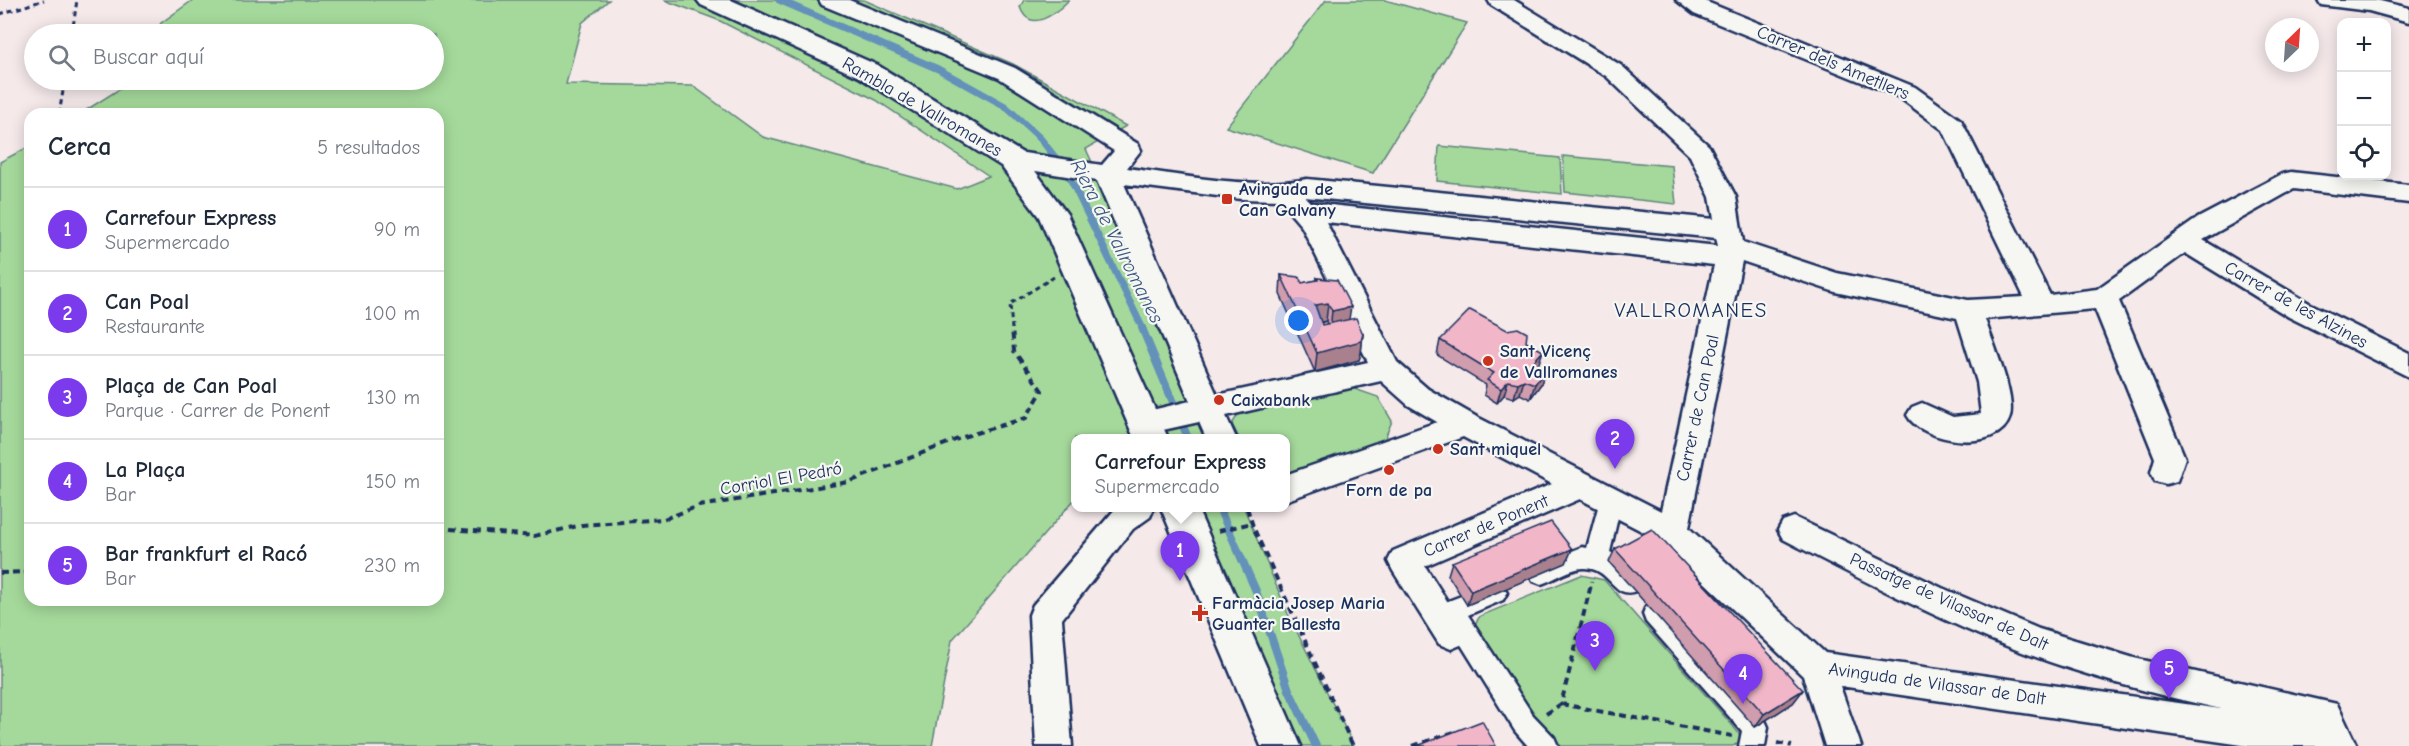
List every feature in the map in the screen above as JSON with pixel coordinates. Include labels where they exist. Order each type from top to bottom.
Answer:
[{"type":"street","name":"Rambla de Vallromanes","points":[[710,0],[868,71],[1011,159],[1052,214],[1148,430]]},
{"type":"street","points":[[830,0],[1007,73],[1129,150],[1107,174]]},
{"type":"street","points":[[1499,0],[1614,71],[1700,153],[1723,197],[1730,245]]},
{"type":"street","name":"Carrer dels Ametllers","points":[[1687,0],[1702,9],[1907,92],[1953,125],[2042,306]]},
{"type":"street","points":[[2329,0],[2370,5],[2409,15]]},
{"type":"street","points":[[1011,159],[1295,202],[1730,245],[1835,282],[1968,310],[2042,306],[2104,298],[2207,224],[2291,180],[2409,194]]},
{"type":"street","points":[[1107,174],[1219,434]]},
{"type":"street","points":[[1148,430],[1208,408],[1386,369],[1313,222],[1295,202]]},
{"type":"street","name":"Carrer de les Alzines","points":[[2185,241],[2299,310],[2409,366]]},
{"type":"street","name":"Carrer de Can Poal","points":[[1672,532],[1730,245]]},
{"type":"street","points":[[2104,298],[2170,458],[2166,472]]},
{"type":"street","points":[[1922,416],[1947,429],[1978,428],[1986,426],[1994,418],[1996,408],[1992,390],[1968,310]]},
{"type":"street","name":"Avinguda de Vilassar de Dalt","points":[[1386,369],[1418,397],[1465,424],[1672,532],[1817,668],[2337,744]]},
{"type":"street","points":[[1290,486],[1465,424]]},
{"type":"street","name":"Carrer de Ponent","points":[[1451,634],[1404,561],[1581,485]]},
{"type":"street","points":[[1594,569],[1611,500]]},
{"type":"street","points":[[1054,746],[1045,615],[1122,520],[1132,512]]},
{"type":"street","points":[[1181,512],[1281,746]]},
{"type":"street","name":"Passatge de Vilassar de Dalt","points":[[1794,530],[1991,625],[2073,656],[2195,687],[2325,716],[2337,744]]},
{"type":"street","points":[[1545,746],[1524,723],[1452,611],[1582,557],[1594,569]]},
{"type":"street","points":[[1594,569],[1609,562],[1755,727],[1746,742]]},
{"type":"street","points":[[1817,668],[1843,746]]},
{"type":"path","points":[[0,14],[44,0]]},
{"type":"path","points":[[73,24],[77,0]]},
{"type":"path","points":[[60,108],[63,90]]},
{"type":"path","name":"Corriol El Pedró","points":[[444,528],[534,536],[582,525],[664,519],[699,506],[849,482],[963,436],[1026,418],[1042,391],[1014,351],[1010,304],[1075,264]]},
{"type":"path","points":[[1249,512],[1254,529],[1353,746]]},
{"type":"path","points":[[1561,704],[1594,569]]},
{"type":"path","points":[[0,573],[24,572]]},
{"type":"path","points":[[1537,719],[1561,704],[1746,742]]},
{"type":"path","points":[[1413,746],[1465,729]]},
{"type":"green space","points":[[193,0],[609,0],[582,23],[566,84],[693,86],[763,137],[957,189],[989,176],[876,100],[718,20],[664,0],[864,0],[1013,64],[1126,126],[1086,149],[1181,357],[1213,434],[1071,434],[1071,504],[952,640],[932,746],[0,746],[0,162],[24,149],[24,606],[444,606],[444,108],[90,108],[118,90],[444,90],[444,24],[161,23]]},
{"type":"green space","points":[[1024,0],[1069,0],[1057,11],[1036,21],[1024,15],[1020,7]]},
{"type":"green space","points":[[1326,0],[1385,0],[1467,23],[1373,173],[1226,127]]},
{"type":"green space","points":[[1439,146],[1560,158],[1562,194],[1437,181]]},
{"type":"green space","points":[[1563,156],[1672,166],[1676,204],[1565,192]]},
{"type":"green space","points":[[1346,386],[1378,397],[1392,421],[1382,445],[1290,475],[1290,434],[1237,434],[1232,424],[1241,410]]},
{"type":"green space","points":[[1171,512],[1246,512],[1288,614],[1354,746],[1268,746]]},
{"type":"green space","points":[[1581,575],[1604,580],[1733,726],[1740,735],[1740,741],[1733,746],[1561,746],[1537,719],[1475,624],[1480,616]]},
{"type":"building","points":[[1281,275],[1299,277],[1302,283],[1318,280],[1317,278],[1337,280],[1351,307],[1332,311],[1328,303],[1315,305],[1322,325],[1356,318],[1363,334],[1361,341],[1317,353]]},
{"type":"building","name":"Sant Vicenç de Vallromanes","points":[[1470,310],[1507,330],[1518,328],[1527,333],[1526,342],[1543,351],[1532,363],[1545,370],[1535,384],[1524,380],[1518,383],[1508,381],[1501,389],[1487,380],[1494,373],[1440,340]]},
{"type":"building","points":[[1551,522],[1572,549],[1471,591],[1452,562]]},
{"type":"building","points":[[1652,529],[1803,690],[1764,714],[1615,549]]},
{"type":"building","points":[[1482,721],[1496,746],[1417,746]]},
{"type":"waterway","name":"Riera de Vallromanes","points":[[779,0],[938,69],[1005,106],[1040,138],[1068,174],[1143,329]]},
{"type":"waterway","name":"Riera de Vallromanes","points":[[1142,328],[1186,434]]},
{"type":"waterway","name":"Riera de Vallromanes","points":[[1221,512],[1256,591],[1289,690],[1316,746]]},
{"type":"place","name":"Avinguda de Can Galvany","points":[[1227,199]]},
{"type":"place","name":"Sant Vicenç de Vallromanes","points":[[1488,361]]},
{"type":"place","name":"Caixabank","points":[[1219,400]]},
{"type":"place","name":"Sant miquel","points":[[1438,449]]},
{"type":"place","name":"Can Poal","points":[[1615,469]]},
{"type":"place","name":"Forn de pa","points":[[1389,470]]},
{"type":"place","name":"Carrefour Express","points":[[1180,581]]},
{"type":"place","name":"Farmàcia Josep Maria Guanter Ballesta","points":[[1200,613]]},
{"type":"place","name":"Plaça de Can Poal","points":[[1595,671]]},
{"type":"place","name":"Bar frankfurt el Racó","points":[[2169,699]]},
{"type":"place","name":"La Plaça","points":[[1743,704]]},
{"type":"district","name":"VALLROMANES","points":[[1691,310]]}]
